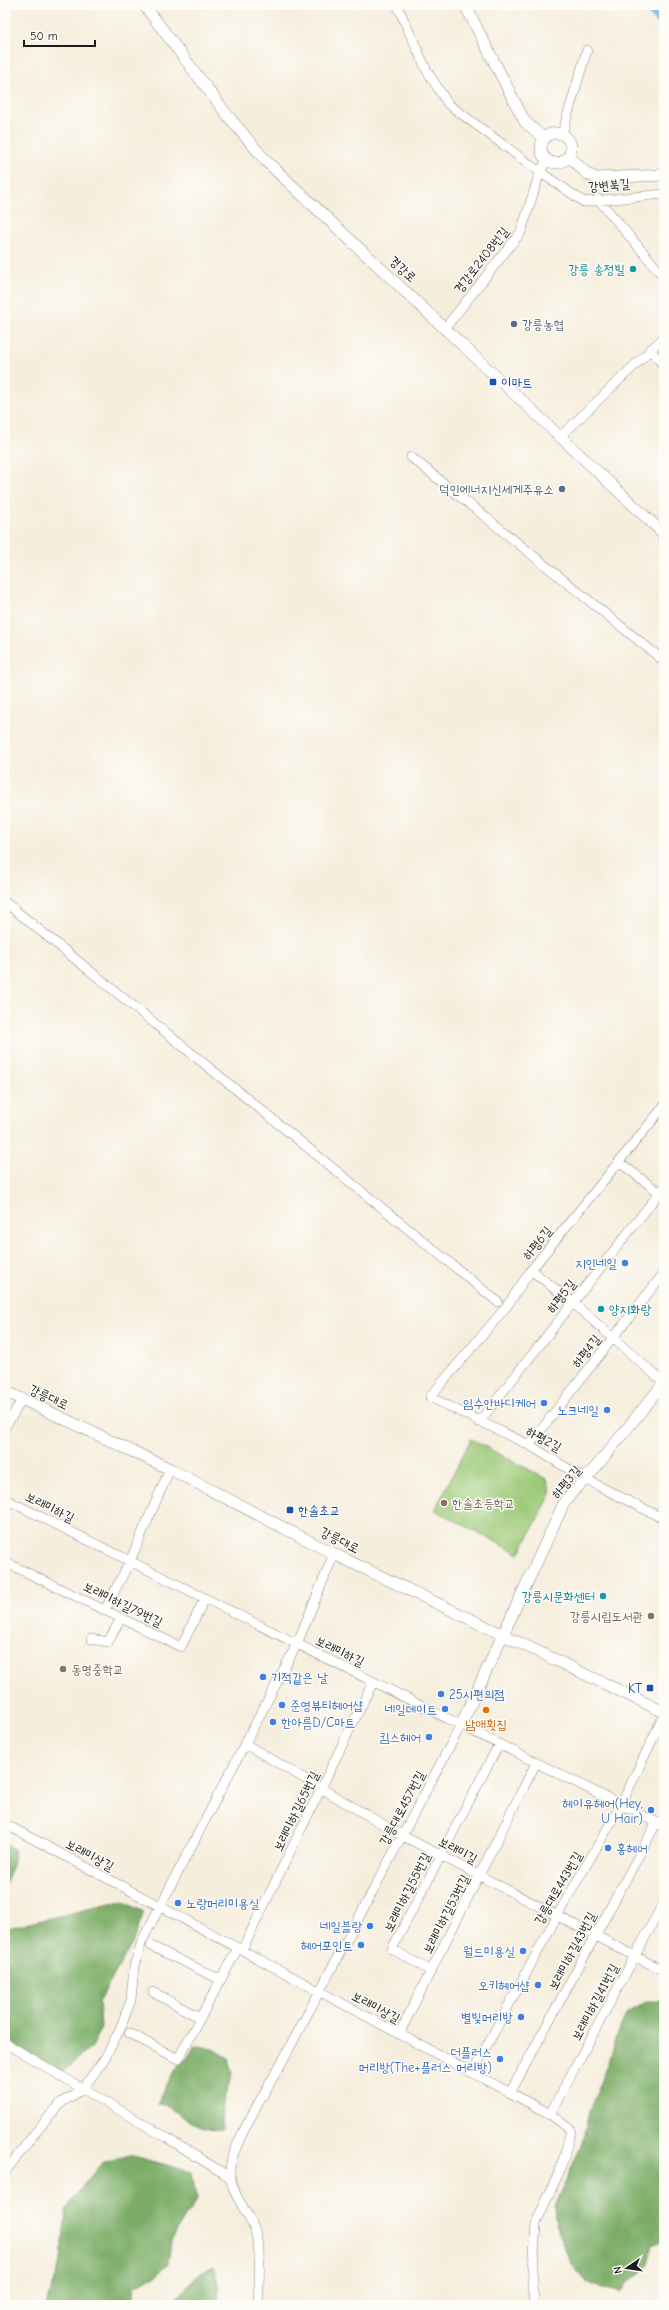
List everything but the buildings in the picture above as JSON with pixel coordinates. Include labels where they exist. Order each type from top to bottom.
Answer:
[{"type":"street","name":"경강로","points":[[144,5],[228,116],[266,161],[446,327],[664,534]]},
{"type":"street","name":"강변북길","points":[[397,5],[428,71],[448,104],[540,172],[584,202],[598,199],[664,194]]},
{"type":"street","points":[[465,5],[525,122],[544,138]]},
{"type":"street","points":[[562,134],[587,50]]},
{"type":"street","points":[[552,133],[562,134],[570,141],[571,151],[569,156],[561,163],[547,160],[541,148],[544,138],[552,133]]},
{"type":"street","points":[[569,156],[586,174],[597,178],[664,175]]},
{"type":"street","name":"경강로2408번길","points":[[446,327],[520,232],[540,172],[547,160]]},
{"type":"street","points":[[598,199],[664,277]]},
{"type":"street","points":[[560,436],[664,337]]},
{"type":"street","points":[[650,349],[664,366]]},
{"type":"street","points":[[411,457],[664,661]]},
{"type":"street","points":[[5,902],[498,1302]]},
{"type":"street","name":"하평6길","points":[[430,1396],[507,1306],[531,1270],[664,1106]]},
{"type":"street","points":[[619,1162],[663,1192]]},
{"type":"street","name":"하평5길","points":[[479,1422],[572,1302],[663,1192]]},
{"type":"street","points":[[531,1270],[572,1302],[664,1383]]},
{"type":"street","name":"하평4길","points":[[529,1445],[664,1273]]},
{"type":"street","name":"하평3길","points":[[502,1634],[565,1501],[664,1383]]},
{"type":"street","name":"강릉대로","points":[[5,1391],[170,1469],[334,1554],[664,1712]]},
{"type":"street","name":"하평2길","points":[[430,1396],[479,1422],[529,1445],[585,1479],[664,1519]]},
{"type":"street","points":[[5,1427],[22,1400]]},
{"type":"street","points":[[106,1610],[130,1561],[170,1469]]},
{"type":"street","name":"보래미하길","points":[[5,1499],[660,1824]]},
{"type":"street","points":[[5,2172],[35,2133],[62,2102],[82,2090],[105,2058],[120,2030],[131,2000],[134,1966],[142,1941],[297,1644],[334,1554]]},
{"type":"street","name":"보래미하길79번길","points":[[5,1562],[181,1647],[205,1598]]},
{"type":"street","points":[[91,1639],[108,1642],[121,1618]]},
{"type":"street","name":"강릉대로457번길","points":[[231,2178],[230,2169],[239,2143],[461,1725],[502,1634]]},
{"type":"street","name":"보래미하길65번길","points":[[129,2033],[178,2059],[221,1980],[240,1949],[322,1789],[373,1682]]},
{"type":"street","name":"강릉대로443번길","points":[[472,2072],[557,1916],[621,1805],[664,1715]]},
{"type":"street","name":"보래미길","points":[[244,1744],[403,1836],[664,1970]]},
{"type":"street","name":"보래미하길55번길","points":[[431,1970],[392,1950],[499,1744]]},
{"type":"street","name":"보래미하길53번길","points":[[399,2034],[480,1876],[536,1762]]},
{"type":"street","name":"보래미상길","points":[[5,1824],[550,2114],[571,2130],[561,2168],[536,2223],[532,2287],[534,2299],[532,2305]]},
{"type":"street","name":"보래미하길43번길","points":[[510,2093],[596,1935],[660,1824]]},
{"type":"street","name":"보래미하길41번길","points":[[550,2114],[664,1902]]},
{"type":"street","points":[[151,1946],[221,1980]]},
{"type":"street","points":[[153,1992],[200,2018]]},
{"type":"street","points":[[5,2043],[82,2090],[167,2138],[231,2178],[234,2190],[254,2229],[259,2247],[258,2305]]},
{"type":"green space","points":[[471,1439],[547,1479],[551,1494],[519,1554],[435,1510]]},
{"type":"green space","points":[[5,1843],[15,1850],[11,1871],[5,1885]]},
{"type":"green space","points":[[122,1901],[144,1912],[133,1941],[99,2002],[101,2027],[91,2047],[60,2074],[5,2039],[5,1918],[8,1928]]},
{"type":"green space","points":[[648,2001],[664,2001],[664,2242],[653,2244],[648,2265],[628,2282],[621,2293],[586,2282],[571,2265],[557,2229],[555,2207],[582,2143],[589,2111],[608,2065],[619,2030],[627,2013]]},
{"type":"green space","points":[[195,2045],[213,2049],[229,2059],[233,2073],[223,2101],[222,2129],[213,2130],[197,2125],[158,2102],[175,2069],[188,2057]]},
{"type":"green space","points":[[130,2155],[192,2172],[196,2199],[171,2241],[168,2264],[157,2275],[135,2286],[132,2305],[46,2305],[60,2267],[66,2211],[85,2183],[102,2163]]},
{"type":"green space","points":[[213,2267],[219,2284],[220,2305],[172,2305],[199,2273]]},
{"type":"water","points":[[640,5],[664,5],[664,30]]},
{"type":"place","name":"강릉 송정빌","points":[[633,269]]},
{"type":"place","name":"강릉농협","points":[[514,324]]},
{"type":"place","name":"이마트","points":[[493,382]]},
{"type":"place","name":"덕인에너지신세게주유소","points":[[562,489]]},
{"type":"place","name":"지인네일","points":[[625,1263]]},
{"type":"place","name":"양지화랑","points":[[601,1309]]},
{"type":"place","name":"임수안바디케어","points":[[544,1403]]},
{"type":"place","name":"노크네일","points":[[607,1410]]},
{"type":"place","name":"한솔초등학교","points":[[444,1503]]},
{"type":"place","name":"한솔초교","points":[[290,1510]]},
{"type":"place","name":"강릉시문화센터","points":[[603,1596]]},
{"type":"place","name":"강릉시립도서관","points":[[651,1616]]},
{"type":"place","name":"동명중학교","points":[[63,1669]]},
{"type":"place","name":"기적같은 날","points":[[263,1677]]},
{"type":"place","name":"KT","points":[[650,1688]]},
{"type":"place","name":"25시편의점","points":[[441,1694]]},
{"type":"place","name":"준영뷰티헤어샵","points":[[282,1705]]},
{"type":"place","name":"네일데이트","points":[[445,1709]]},
{"type":"place","name":"남애횟집","points":[[486,1710]]},
{"type":"place","name":"한아름D/C마트","points":[[273,1722]]},
{"type":"place","name":"킴스헤어","points":[[429,1737]]},
{"type":"place","name":"헤이유헤어(Hey, U Hair)","points":[[651,1810]]},
{"type":"place","name":"홍헤어","points":[[608,1848]]},
{"type":"place","name":"노랑머리미용실","points":[[178,1903]]},
{"type":"place","name":"네일블랑","points":[[370,1926]]},
{"type":"place","name":"헤어포인트","points":[[361,1945]]},
{"type":"place","name":"월드미용실","points":[[523,1951]]},
{"type":"place","name":"오키헤어샵","points":[[538,1985]]},
{"type":"place","name":"별빛머리방","points":[[521,2017]]},
{"type":"place","name":"더플러스 머리방(The+플러스 머리방)","points":[[500,2059]]}]
